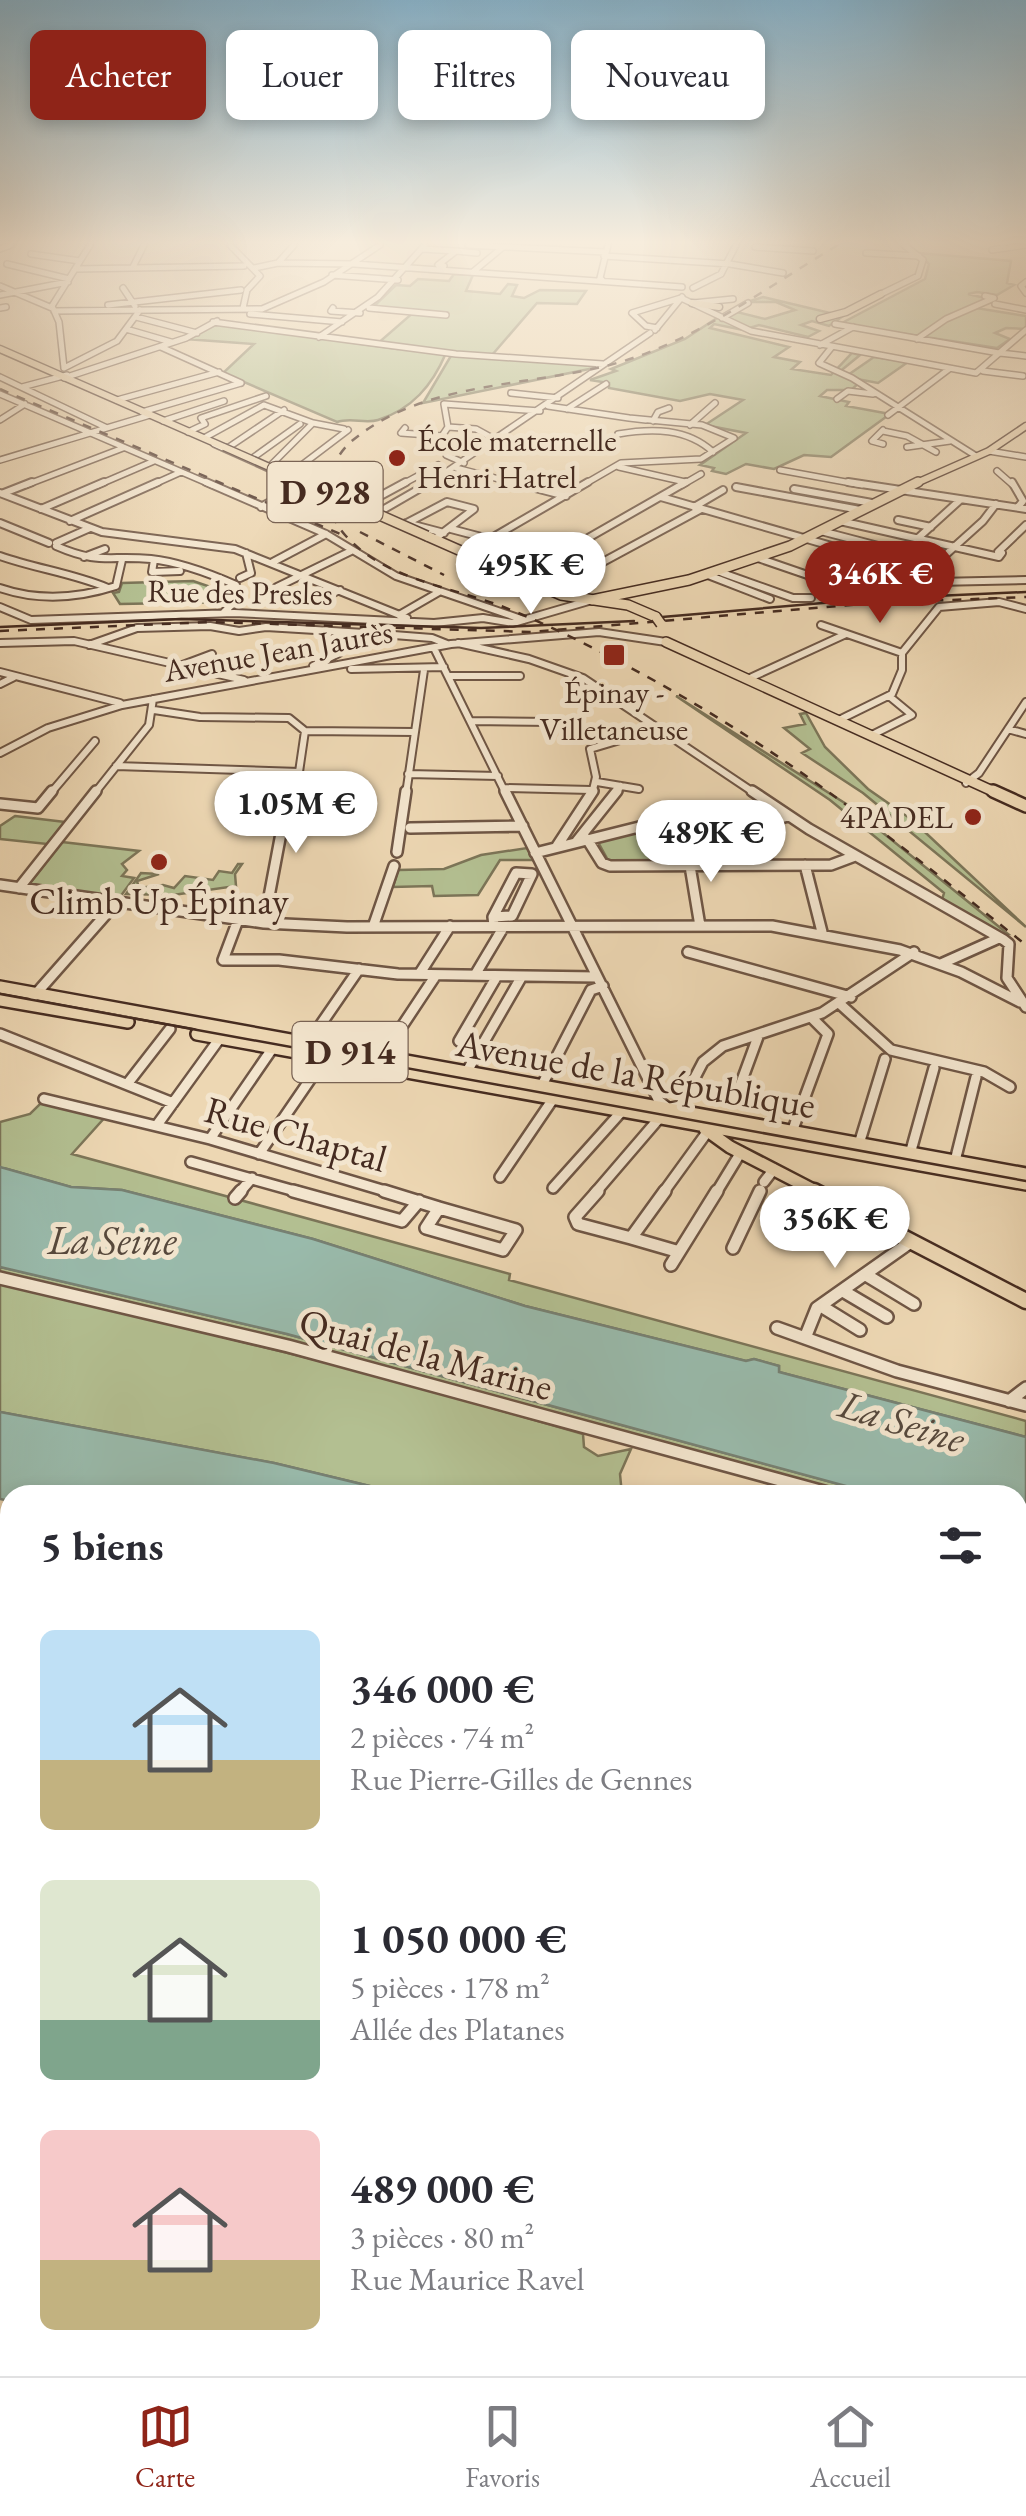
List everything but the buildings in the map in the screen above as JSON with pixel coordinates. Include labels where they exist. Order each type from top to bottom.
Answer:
[{"type":"main road","points":[[16,356],[79,378],[113,398],[221,445]]},
{"type":"main road","points":[[592,600],[712,573],[758,558],[989,451],[1026,427]]},
{"type":"main road","name":"D 928","points":[[221,445],[437,535],[466,553],[561,595],[632,606],[663,634],[734,670]]},
{"type":"main road","points":[[627,594],[624,600],[632,606]]},
{"type":"main road","name":"D 928","points":[[663,634],[1026,808]]},
{"type":"main road","name":"Avenue de la République","points":[[0,987],[706,1129],[724,1124],[792,1132],[1026,1174]]},
{"type":"main road","name":"Avenue de la République","points":[[0,1000],[272,1049],[304,1049]]},
{"type":"main road","name":"Avenue de la République","points":[[328,1054],[381,1058],[669,1109],[724,1124],[1026,1184]]},
{"type":"main road","points":[[724,1124],[735,1150]]},
{"type":"main road","points":[[706,1129],[735,1150],[1026,1301]]},
{"type":"street","points":[[59,356],[61,372]]},
{"type":"street","points":[[22,387],[90,356]]},
{"type":"street","points":[[79,378],[137,356]]},
{"type":"street","points":[[0,460],[242,384],[181,356]]},
{"type":"street","points":[[514,356],[603,364]]},
{"type":"street","points":[[490,539],[437,535],[372,515],[456,468],[615,356]]},
{"type":"street","points":[[825,356],[820,363],[852,378],[976,456]]},
{"type":"street","points":[[875,356],[948,369],[1023,376]]},
{"type":"street","points":[[983,371],[997,356]]},
{"type":"street","points":[[888,416],[948,369]]},
{"type":"street","points":[[113,398],[219,372]]},
{"type":"street","points":[[0,378],[105,427]]},
{"type":"street","points":[[566,410],[606,384]]},
{"type":"street","points":[[838,398],[848,391],[873,394]]},
{"type":"street","points":[[511,393],[558,398]]},
{"type":"street","points":[[0,394],[326,534],[386,572],[524,620]]},
{"type":"street","points":[[195,435],[205,424],[202,418],[266,396]]},
{"type":"street","points":[[163,421],[224,401]]},
{"type":"street","points":[[690,425],[715,403]]},
{"type":"street","points":[[0,420],[26,404]]},
{"type":"street","points":[[464,462],[447,456],[442,436],[448,427],[446,404],[540,411]]},
{"type":"street","points":[[195,435],[263,405],[284,410],[311,424]]},
{"type":"street","points":[[466,553],[623,462],[697,460],[732,440],[733,435],[636,416],[548,406]]},
{"type":"street","points":[[610,416],[620,408]]},
{"type":"street","points":[[649,420],[669,408]]},
{"type":"street","points":[[221,445],[284,410]]},
{"type":"street","points":[[287,422],[346,429],[290,474]]},
{"type":"street","points":[[658,431],[667,422]]},
{"type":"street","points":[[254,458],[300,424]]},
{"type":"street","points":[[271,465],[311,424]]},
{"type":"street","points":[[448,427],[476,430],[496,440]]},
{"type":"street","points":[[405,428],[402,433],[442,436]]},
{"type":"street","points":[[883,444],[872,442],[880,430],[904,435],[936,452]]},
{"type":"street","points":[[618,434],[658,431],[695,439],[713,452]]},
{"type":"street","points":[[277,441],[289,443]]},
{"type":"street","points":[[906,448],[950,441]]},
{"type":"street","points":[[221,445],[314,485],[327,512]]},
{"type":"street","points":[[221,445],[313,488]]},
{"type":"street","points":[[2,493],[123,448]]},
{"type":"street","points":[[989,451],[1026,457]]},
{"type":"street","points":[[41,509],[154,461]]},
{"type":"street","points":[[360,506],[438,465]]},
{"type":"street","points":[[617,466],[686,482]]},
{"type":"street","points":[[456,468],[566,496]]},
{"type":"street","points":[[780,470],[891,494],[912,494]]},
{"type":"street","points":[[789,479],[1022,508],[1023,501],[1014,485],[997,470]]},
{"type":"street","points":[[70,521],[181,472]]},
{"type":"street","points":[[520,577],[701,474]]},
{"type":"street","points":[[261,507],[300,486],[297,482]]},
{"type":"street","points":[[736,486],[860,510]]},
{"type":"street","points":[[794,489],[872,504]]},
{"type":"street","points":[[550,590],[723,490]]},
{"type":"street","points":[[2,493],[90,528],[127,537],[209,543],[246,553],[411,622]]},
{"type":"street","points":[[340,495],[437,535]]},
{"type":"street","points":[[661,498],[880,560]]},
{"type":"street","points":[[917,538],[960,500]]},
{"type":"street","points":[[406,523],[444,503],[474,508],[437,535]]},
{"type":"street","points":[[902,592],[983,521],[996,504]]},
{"type":"street","points":[[898,520],[931,527]]},
{"type":"street","points":[[0,523],[83,557],[154,560],[235,584],[228,611]]},
{"type":"street","points":[[836,523],[994,554],[1026,525]]},
{"type":"street","points":[[836,523],[870,534]]},
{"type":"street","points":[[54,544],[90,528]]},
{"type":"street","points":[[0,534],[14,529]]},
{"type":"street","points":[[822,531],[905,553]]},
{"type":"street","points":[[273,562],[326,534]]},
{"type":"street","points":[[83,557],[105,549]]},
{"type":"street","points":[[273,599],[272,591],[277,587],[350,550]]},
{"type":"street","points":[[240,578],[251,573],[246,553]]},
{"type":"street","points":[[0,556],[48,572],[68,572],[109,588]]},
{"type":"street","points":[[758,558],[835,588],[857,592]]},
{"type":"street","points":[[0,588],[14,594],[36,594],[109,588],[118,584],[122,560]]},
{"type":"street","points":[[712,573],[770,600]]},
{"type":"street","points":[[712,573],[793,598],[811,598]]},
{"type":"street","points":[[924,574],[924,578],[936,582]]},
{"type":"street","points":[[912,582],[1026,580]]},
{"type":"street","points":[[307,604],[340,590]]},
{"type":"street","points":[[399,614],[438,592]]},
{"type":"street","points":[[34,604],[36,594]]},
{"type":"street","points":[[561,595],[576,603]]},
{"type":"street","name":"Rue des Presles","points":[[0,608],[31,620],[228,611],[411,622],[483,618],[508,623],[592,600]]},
{"type":"street","points":[[840,720],[889,696],[902,670],[902,653],[944,604],[999,602],[1026,609]]},
{"type":"street","points":[[821,625],[902,653]]},
{"type":"street","points":[[89,646],[136,628],[176,626],[381,634],[435,639],[447,644]]},
{"type":"street","name":"Avenue Jean Jaurès","points":[[0,753],[46,729],[122,705],[458,642],[593,632],[663,634]]},
{"type":"street","name":"Avenue Jean Jaurès","points":[[632,634],[663,634]]},
{"type":"street","points":[[750,678],[846,634]]},
{"type":"street","points":[[0,643],[74,642],[251,682]]},
{"type":"street","points":[[458,642],[471,649],[529,659],[583,678],[788,816],[1009,944],[1004,958],[1006,976],[1023,1005]]},
{"type":"street","points":[[434,648],[659,1101],[669,1109]]},
{"type":"street","points":[[298,673],[339,653]]},
{"type":"street","points":[[179,667],[212,654]]},
{"type":"street","points":[[325,668],[520,676]]},
{"type":"street","points":[[396,852],[424,670]]},
{"type":"street","points":[[0,672],[122,705]]},
{"type":"street","points":[[0,684],[14,676]]},
{"type":"street","points":[[872,736],[912,714],[889,696]]},
{"type":"street","points":[[20,888],[149,725],[154,710],[152,699]]},
{"type":"street","points":[[968,782],[1026,704]]},
{"type":"street","points":[[154,710],[200,717],[287,718],[305,731],[415,732]]},
{"type":"street","points":[[471,721],[552,722]]},
{"type":"street","points":[[556,847],[595,796],[598,768],[590,749],[660,728]]},
{"type":"street","points":[[1008,729],[1026,734]]},
{"type":"street","points":[[116,766],[292,776],[299,772],[305,731]]},
{"type":"street","points":[[0,804],[38,808],[95,740]]},
{"type":"street","points":[[408,774],[498,776]]},
{"type":"street","points":[[264,922],[292,776]]},
{"type":"street","points":[[576,842],[621,786]]},
{"type":"street","points":[[504,788],[639,789]]},
{"type":"street","points":[[535,852],[674,818],[742,817],[759,824],[788,816]]},
{"type":"street","points":[[410,828],[522,826]]},
{"type":"street","points":[[588,839],[602,863],[610,866],[830,865],[855,856]]},
{"type":"street","points":[[805,865],[822,932]]},
{"type":"street","points":[[373,927],[394,866]]},
{"type":"street","points":[[690,866],[700,926]]},
{"type":"street","points":[[475,975],[516,873],[532,874],[512,916],[497,923]]},
{"type":"street","points":[[0,886],[264,922],[373,927],[497,923],[772,926],[822,932],[914,952],[1023,1005]]},
{"type":"street","points":[[25,1004],[116,903]]},
{"type":"street","points":[[238,920],[223,960],[279,960],[420,974],[600,982]]},
{"type":"street","points":[[420,974],[450,926]]},
{"type":"street","points":[[943,963],[999,938]]},
{"type":"street","points":[[688,952],[851,997]]},
{"type":"street","points":[[676,1251],[578,1224],[575,1217],[658,1119],[669,1109],[680,1106],[703,1062],[723,1046],[840,1004],[914,952]]},
{"type":"street","points":[[304,1049],[359,968]]},
{"type":"street","points":[[381,1058],[436,975]]},
{"type":"street","points":[[459,1042],[497,976]]},
{"type":"street","points":[[466,1073],[522,976]]},
{"type":"street","points":[[540,1087],[591,990],[600,982]]},
{"type":"street","points":[[840,1004],[898,1054],[974,1068],[996,1075],[1010,1087]]},
{"type":"street","points":[[792,1132],[828,1034],[811,1017]]},
{"type":"street","points":[[128,1083],[170,1029]]},
{"type":"street","points":[[0,1034],[174,1102]]},
{"type":"street","points":[[734,1102],[759,1034]]},
{"type":"street","points":[[157,1125],[220,1038]]},
{"type":"street","points":[[210,1139],[272,1049]]},
{"type":"street","points":[[234,1198],[328,1054]]},
{"type":"street","points":[[858,1144],[886,1059]]},
{"type":"street","points":[[910,1154],[934,1068]]},
{"type":"street","points":[[954,1162],[976,1077]]},
{"type":"street","name":"Rue Chaptal","points":[[44,1099],[210,1139],[516,1230],[502,1250],[426,1228],[439,1208]]},
{"type":"street","points":[[500,1177],[553,1099]]},
{"type":"street","points":[[553,1188],[622,1112]]},
{"type":"street","points":[[632,1238],[706,1129]]},
{"type":"street","points":[[671,1265],[735,1150]]},
{"type":"street","points":[[191,1162],[402,1221],[422,1202]]},
{"type":"street","points":[[732,1248],[774,1168]]},
{"type":"street","points":[[805,1338],[820,1306],[912,1241]]},
{"type":"street","points":[[866,1274],[914,1304]]},
{"type":"street","name":"Quai de la Marine","points":[[0,1278],[288,1346],[797,1485]]},
{"type":"street","points":[[843,1291],[887,1317]]},
{"type":"street","points":[[820,1306],[860,1330]]},
{"type":"street","points":[[777,1328],[897,1372],[1026,1405]]},
{"type":"street","points":[[1008,1402],[1026,1388]]},
{"type":"green space","points":[[241,356],[444,356],[420,395],[401,410],[373,421],[337,422],[223,373]]},
{"type":"green space","points":[[451,356],[599,367],[423,403]]},
{"type":"green space","points":[[643,356],[776,356],[800,362],[792,369],[831,375],[849,356],[859,356],[838,373],[845,377],[874,357],[908,362],[878,383],[857,379],[859,383],[851,390],[827,390],[820,396],[849,402],[846,406],[890,414],[831,457],[804,455],[774,469],[746,464],[726,474],[700,465],[746,433],[705,425],[743,400],[710,394],[680,401],[609,388],[609,383],[590,380],[616,371],[611,369]]},
{"type":"green space","points":[[193,581],[208,586],[206,597],[231,597],[230,602],[120,604],[113,593],[119,592],[122,583]]},
{"type":"green space","points":[[676,696],[851,807],[1008,934],[999,934],[942,900],[944,893],[830,800]]},
{"type":"green space","points":[[806,713],[825,747],[868,789],[911,819],[1026,927],[863,793],[802,753],[810,749],[784,728],[805,724],[800,714]]},
{"type":"green space","points":[[15,816],[65,822],[47,844],[0,839],[0,826]]},
{"type":"green space","points":[[659,829],[660,841],[708,840],[711,856],[663,857],[664,863],[609,862],[598,842]]},
{"type":"green space","points":[[62,842],[139,851],[122,864],[127,870],[122,876],[134,878],[120,897],[33,887],[30,883]]},
{"type":"green space","points":[[527,848],[533,860],[500,860],[478,895],[434,896],[432,886],[393,887],[398,870],[444,869],[481,855]]},
{"type":"green space","points":[[242,864],[235,874],[236,886],[173,895],[126,894],[141,873],[159,874],[137,881],[139,888],[174,888],[185,876],[213,880],[219,871],[232,873]]},
{"type":"green space","points":[[42,1102],[107,1115],[72,1154],[510,1274],[509,1280],[1026,1421],[1026,1437],[779,1372],[779,1366],[754,1359],[746,1361],[525,1306],[313,1239],[122,1190],[71,1187],[0,1167],[0,1122],[30,1114]]},
{"type":"green space","points":[[0,1267],[287,1334],[842,1485],[808,1485],[0,1275]]},
{"type":"green space","points":[[0,1282],[373,1374],[583,1434],[584,1447],[598,1456],[631,1449],[620,1474],[621,1485],[365,1485],[274,1463],[0,1412]]},
{"type":"water","name":"La Seine","points":[[0,1167],[71,1187],[122,1190],[313,1239],[525,1306],[746,1361],[754,1359],[779,1366],[779,1372],[1026,1437],[1026,1485],[842,1485],[287,1334],[0,1267]]},
{"type":"water","points":[[0,1412],[274,1463],[365,1485],[0,1485]]},
{"type":"tram line","points":[[662,617],[869,599],[1026,592]]},
{"type":"tram line","points":[[0,627],[181,619],[481,628],[634,621]]},
{"type":"tram line","points":[[0,994],[1026,1181]]},
{"type":"railway","points":[[556,630],[378,562],[337,524],[329,499],[331,473],[353,440],[384,419],[417,405],[452,394],[598,368],[639,356]]},
{"type":"railway","points":[[0,389],[345,536]]},
{"type":"railway","points":[[360,532],[444,575]]},
{"type":"railway","points":[[556,630],[873,603],[1026,597]]},
{"type":"railway","points":[[0,631],[210,622],[556,630]]},
{"type":"railway","points":[[556,630],[697,705],[795,768],[1026,945]]},
{"type":"place","name":"École maternelle Henri Hatrel","points":[[397,458]]},
{"type":"place","name":"Épinay - Villetaneuse","points":[[614,655]]},
{"type":"place","name":"4PADEL","points":[[973,817]]},
{"type":"place","name":"Climb Up Épinay","points":[[159,862]]}]
